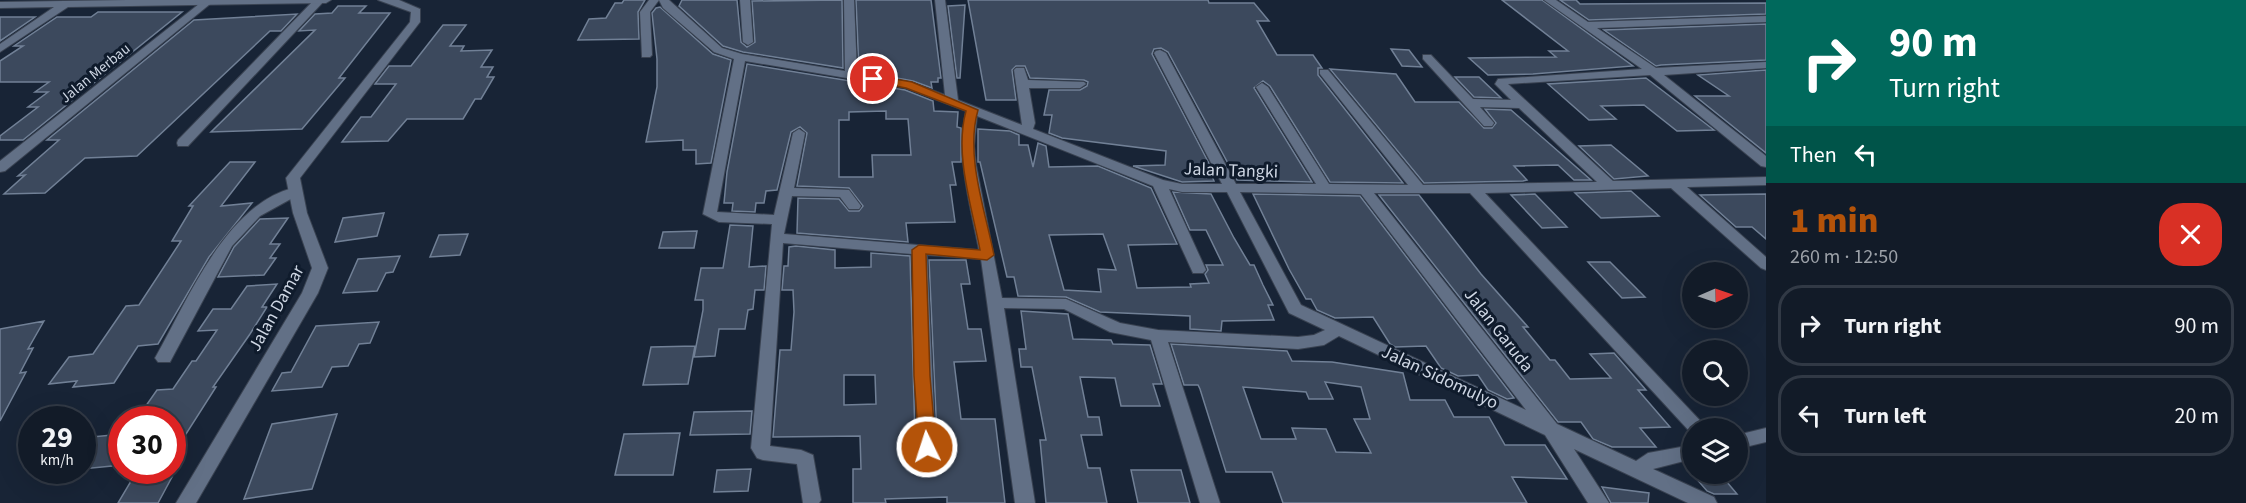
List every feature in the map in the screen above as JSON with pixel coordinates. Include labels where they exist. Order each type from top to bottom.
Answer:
[{"type":"street","name":"Jalan Merbau","points":[[0,168],[210,0]]},
{"type":"street","points":[[183,143],[320,0]]},
{"type":"street","points":[[0,5],[326,0]]},
{"type":"street","points":[[164,358],[226,244],[255,213],[293,192],[293,178],[415,22],[416,11],[395,2],[383,0]]},
{"type":"street","points":[[646,54],[645,12],[654,0]]},
{"type":"street","name":"Jalan Tangki","points":[[664,0],[667,6],[718,50],[740,57],[909,85],[1160,183],[1182,188],[1231,190],[1474,189],[1766,181]]},
{"type":"street","points":[[745,0],[748,42]]},
{"type":"street","points":[[849,0],[850,74]]},
{"type":"street","points":[[940,0],[952,102]]},
{"type":"street","points":[[1549,0],[1652,71],[1766,163]]},
{"type":"street","points":[[0,49],[66,4]]},
{"type":"street","points":[[1588,25],[1766,19]]},
{"type":"street","name":"Jalan Sidomulyo","points":[[1161,53],[1295,309],[1707,503]]},
{"type":"street","points":[[740,57],[710,214],[719,218],[780,220]]},
{"type":"street","points":[[1428,57],[1488,123]]},
{"type":"street","points":[[1609,185],[1501,84],[1502,81],[1766,65]]},
{"type":"street","points":[[1020,70],[1029,123],[1027,130]]},
{"type":"street","points":[[1324,72],[1419,189]]},
{"type":"street","points":[[1023,84],[1080,84]]},
{"type":"street","points":[[1262,87],[1326,190]]},
{"type":"street","points":[[1468,103],[1522,104]]},
{"type":"street","points":[[972,110],[968,124],[969,158],[995,303],[1025,503]]},
{"type":"street","points":[[799,133],[776,238],[760,448],[768,455],[799,456],[806,460],[811,500]]},
{"type":"street","points":[[1160,183],[1198,270]]},
{"type":"street","points":[[1674,183],[1766,265]]},
{"type":"street","points":[[1474,189],[1690,418]]},
{"type":"street","name":"Jalan Garuda","points":[[1360,190],[1365,190],[1550,428],[1599,503]]},
{"type":"street","name":"Jalan Damar","points":[[186,503],[310,293],[320,268],[293,192]]},
{"type":"street","points":[[787,192],[844,193],[854,207]]},
{"type":"street","points":[[776,238],[987,255]]},
{"type":"street","points":[[919,250],[926,437],[928,451],[935,458]]},
{"type":"street","points":[[995,303],[1066,304],[1116,328],[1158,336],[1298,343],[1318,341],[1337,330]]},
{"type":"street","points":[[1158,336],[1210,503]]},
{"type":"street","points":[[1748,439],[1766,435]]},
{"type":"street","points":[[1639,471],[1648,461],[1682,454]]},
{"type":"building","points":[[624,0],[645,0],[638,12],[639,39],[578,40],[589,19],[606,18],[615,3],[622,3]]},
{"type":"building","points":[[682,0],[737,0],[741,42],[747,47],[755,42],[752,1],[842,0],[843,68],[743,52],[723,46],[679,6]]},
{"type":"building","points":[[856,0],[931,0],[941,78],[938,78],[938,82],[931,82],[932,88],[913,81],[859,71]]},
{"type":"building","points":[[968,0],[1208,0],[1209,3],[1254,3],[1269,21],[1257,21],[1277,55],[1313,55],[1322,68],[1318,68],[1318,75],[1403,183],[1330,182],[1270,86],[1263,81],[1254,88],[1312,182],[1237,180],[1168,52],[1161,48],[1154,49],[1152,54],[1214,173],[1211,174],[1214,181],[1182,182],[1133,166],[1165,165],[1166,151],[1062,138],[1049,133],[1052,115],[1044,115],[1049,90],[1080,90],[1087,86],[1088,82],[1030,78],[1025,66],[1016,66],[1012,70],[1016,100],[986,100]]},
{"type":"building","points":[[1502,0],[1542,0],[1633,66],[1488,75],[1469,58],[1556,57],[1549,51],[1568,51]]},
{"type":"building","points":[[1560,0],[1576,0],[1580,4],[1766,3],[1766,14],[1589,20]]},
{"type":"building","points":[[965,5],[960,78],[957,78],[948,6]]},
{"type":"building","points":[[338,6],[366,6],[359,13],[390,13],[339,78],[345,78],[302,129],[211,132],[315,30],[299,31],[315,14],[332,13]]},
{"type":"building","points":[[660,7],[713,54],[731,60],[711,163],[696,164],[696,150],[683,150],[683,140],[646,142],[657,87],[657,59],[652,13]]},
{"type":"building","points":[[98,12],[182,12],[23,140],[0,140],[0,136],[38,107],[28,107],[48,92],[35,92],[49,82],[0,82],[0,61],[23,46],[14,46],[57,17],[91,17]]},
{"type":"building","points":[[297,14],[281,31],[270,31],[137,156],[85,158],[45,193],[4,194],[25,175],[18,176],[59,140],[47,140],[194,20]]},
{"type":"building","points":[[0,17],[35,17],[0,41]]},
{"type":"building","points":[[1766,24],[1766,60],[1656,66],[1604,30]]},
{"type":"building","points":[[443,25],[466,25],[450,46],[464,46],[461,51],[492,50],[481,67],[493,67],[487,77],[494,77],[481,99],[475,99],[463,119],[407,119],[388,141],[342,142],[361,117],[371,117],[396,84],[375,84],[389,66],[411,66]]},
{"type":"building","points":[[1391,49],[1409,50],[1422,67],[1402,66]]},
{"type":"building","points":[[747,64],[905,90],[933,101],[934,111],[958,112],[957,127],[961,128],[961,162],[952,162],[956,185],[950,185],[955,222],[906,223],[908,242],[797,233],[798,198],[839,199],[849,211],[859,211],[863,206],[849,188],[797,186],[807,133],[800,127],[791,132],[777,190],[766,191],[764,203],[756,203],[755,212],[732,211],[733,203],[724,203],[727,172]],"holes":[[[886,111],[886,119],[908,119],[911,155],[872,155],[873,177],[839,177],[839,120],[849,120],[849,112]]]},
{"type":"building","points":[[1330,69],[1396,74],[1415,102],[1459,102],[1484,128],[1492,128],[1496,123],[1485,109],[1511,110],[1591,180],[1574,180],[1558,165],[1514,166],[1527,180],[1523,181],[1424,183]]},
{"type":"building","points":[[1766,70],[1766,153],[1695,96],[1729,96],[1698,75]]},
{"type":"building","points":[[1455,77],[1479,77],[1501,98],[1474,97]]},
{"type":"building","points":[[1646,78],[1714,130],[1677,131],[1644,105],[1601,106],[1616,119],[1589,120],[1548,84]]},
{"type":"building","points":[[978,129],[1010,131],[1019,135],[1019,145],[1028,145],[1033,167],[1038,143],[1046,146],[1049,167],[1098,166],[1151,188],[1177,244],[1128,245],[1137,288],[1191,287],[1190,284],[1209,283],[1205,274],[1208,270],[1206,265],[1223,265],[1206,230],[1190,230],[1173,192],[1211,194],[1250,265],[1254,265],[1273,305],[1268,305],[1274,320],[1222,321],[1221,331],[1190,329],[1190,316],[1100,312],[1066,297],[1018,296],[1014,277],[1007,277],[980,162],[978,162]],"holes":[[[1103,234],[1116,270],[1098,269],[1101,292],[1064,290],[1049,235]]]},
{"type":"building","points":[[1611,145],[1648,176],[1614,179],[1579,146]]},
{"type":"building","points":[[230,162],[255,162],[221,206],[252,203],[209,257],[158,344],[138,346],[114,383],[73,387],[77,381],[49,384],[69,357],[93,354],[126,306],[139,305],[181,241],[172,241],[193,206],[189,206]]},
{"type":"building","points":[[1631,191],[1659,216],[1601,218],[1575,193]]},
{"type":"building","points":[[1253,194],[1360,196],[1514,398],[1507,399],[1488,390],[1478,375],[1458,376],[1441,368],[1426,346],[1395,347],[1390,344],[1373,317],[1335,318],[1317,310],[1311,299],[1306,299],[1289,269]]},
{"type":"building","points":[[1535,194],[1567,227],[1542,228],[1511,195]]},
{"type":"building","points":[[1766,194],[1766,239],[1752,227],[1736,227],[1700,195]]},
{"type":"building","points":[[1379,195],[1419,195],[1481,274],[1528,327],[1523,327],[1550,360],[1555,360],[1570,379],[1611,378],[1590,354],[1614,353],[1646,390],[1638,390],[1670,427],[1640,428],[1656,447],[1612,447],[1593,439],[1581,422],[1558,422]]},
{"type":"building","points":[[384,213],[377,236],[335,242],[343,218]]},
{"type":"building","points":[[288,218],[270,244],[280,244],[270,258],[276,258],[264,275],[218,277],[234,247],[260,219]]},
{"type":"building","points":[[730,225],[753,226],[749,267],[766,266],[764,290],[755,290],[753,309],[748,310],[745,329],[719,329],[715,356],[694,357],[703,310],[703,300],[695,300],[701,268],[723,268]]},
{"type":"building","points":[[697,231],[694,248],[659,248],[663,232]]},
{"type":"building","points":[[468,234],[460,255],[430,257],[439,235]]},
{"type":"building","points":[[789,247],[835,250],[835,268],[871,267],[871,253],[910,256],[915,437],[922,459],[936,466],[944,464],[947,458],[939,447],[937,437],[929,260],[966,260],[970,284],[961,284],[968,329],[981,329],[986,361],[954,362],[961,419],[995,419],[1005,503],[947,503],[947,497],[885,499],[886,503],[853,503],[853,469],[861,469],[860,436],[773,437],[780,350],[791,350],[793,290],[782,290],[784,266],[788,266]],"holes":[[[844,375],[875,375],[876,404],[844,405]]]},
{"type":"building","points":[[400,256],[393,272],[386,273],[377,291],[343,293],[358,259]]},
{"type":"building","points":[[1588,262],[1610,262],[1645,297],[1622,298]]},
{"type":"building","points":[[277,284],[262,307],[267,307],[213,387],[216,387],[186,434],[186,406],[146,406],[157,390],[173,389],[192,361],[196,361],[217,330],[198,331],[213,309],[231,309],[247,286]]},
{"type":"building","points":[[1021,311],[1068,314],[1073,339],[1111,340],[1113,344],[1150,345],[1162,384],[1153,384],[1160,406],[1121,406],[1115,378],[1080,377],[1088,417],[1099,417],[1102,435],[1081,435],[1088,468],[1100,468],[1107,503],[1046,503],[1040,440],[1046,440],[1032,367],[1021,367],[1019,349],[1026,349]]},
{"type":"building","points":[[44,321],[28,349],[33,348],[20,373],[26,372],[0,421],[0,329]]},
{"type":"building","points":[[379,322],[370,343],[359,344],[348,366],[332,367],[322,387],[272,391],[282,373],[291,372],[316,326]]},
{"type":"building","points":[[1171,344],[1287,351],[1292,361],[1332,362],[1403,373],[1410,400],[1445,400],[1454,417],[1489,417],[1505,445],[1545,445],[1567,479],[1512,477],[1527,503],[1283,503],[1272,472],[1226,472],[1200,389],[1198,385],[1184,385]],"holes":[[[1325,382],[1361,387],[1370,419],[1354,419],[1371,453],[1336,452],[1326,429],[1292,428],[1296,439],[1261,439],[1243,387],[1306,392],[1309,399],[1333,399]]]},
{"type":"building","points":[[695,346],[688,384],[643,385],[651,347]]},
{"type":"building","points":[[752,411],[750,434],[690,435],[694,412]]},
{"type":"building","points":[[337,414],[312,489],[244,499],[272,424]]},
{"type":"building","points":[[680,433],[673,475],[615,475],[624,434]]},
{"type":"building","points":[[108,435],[108,466],[96,468],[96,437]]},
{"type":"building","points":[[751,469],[748,491],[714,492],[717,470]]},
{"type":"building","points":[[1131,470],[1181,470],[1190,503],[1138,503]]},
{"type":"building","points":[[129,484],[168,484],[158,503],[118,503]]},
{"type":"building","points":[[1701,484],[1729,484],[1737,494],[1714,494],[1707,491]]},
{"type":"building","points":[[1602,487],[1649,493],[1648,503],[1611,503]]},
{"type":"route","points":[[873,79],[909,85],[972,110],[968,124],[969,158],[987,255],[919,250],[922,376],[927,447]]}]
